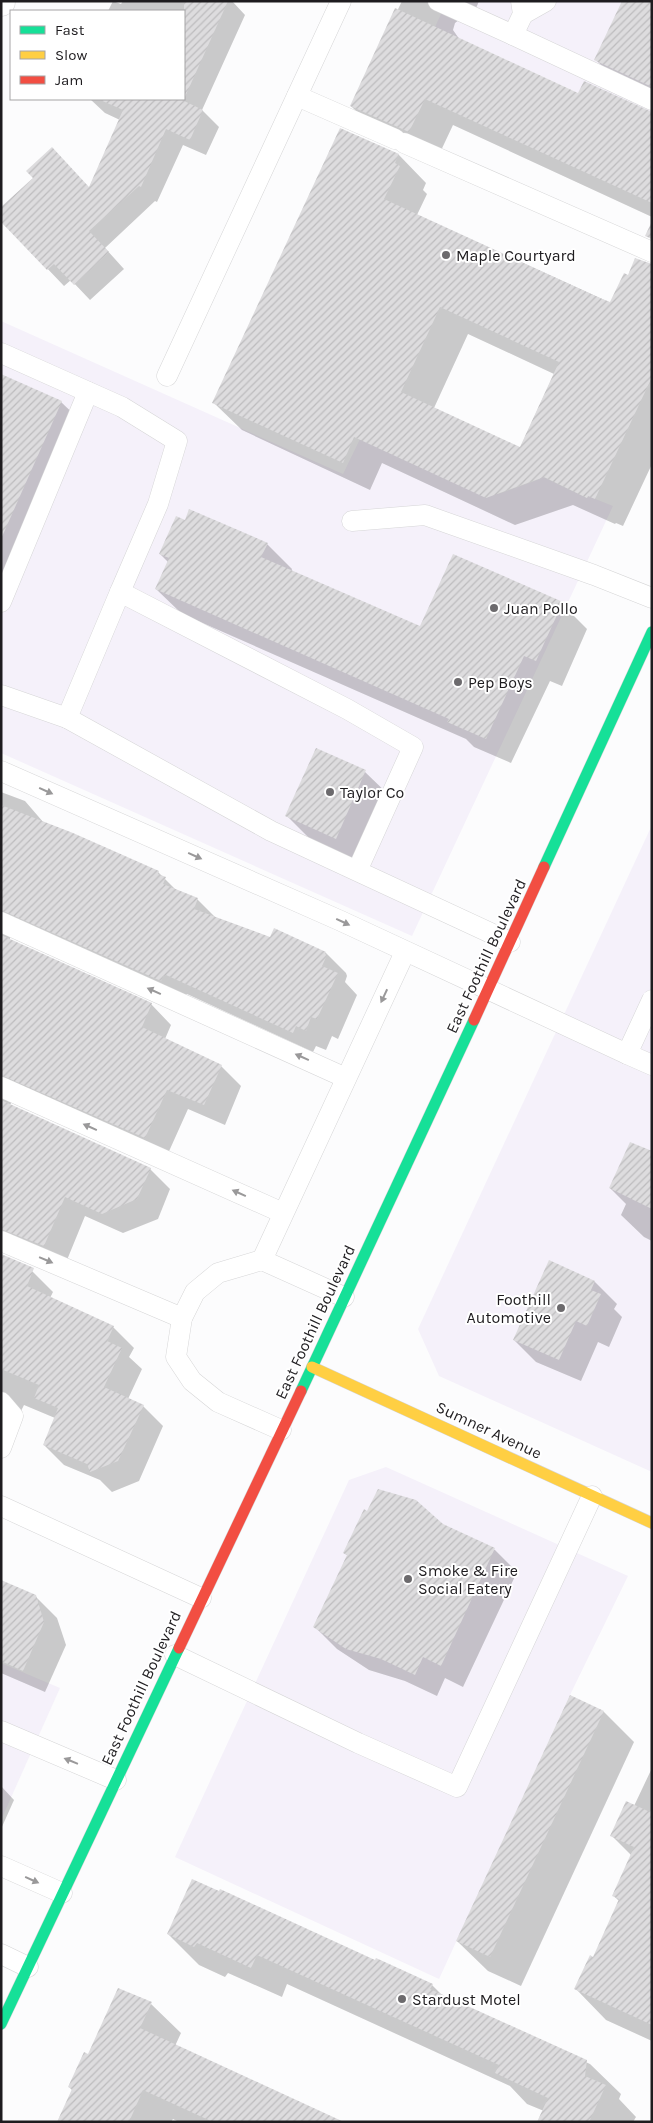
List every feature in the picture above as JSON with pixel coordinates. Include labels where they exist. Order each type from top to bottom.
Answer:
[{"type":"main road","name":"East Foothill Boulevard","points":[[1,2024],[312,1367],[652,632]]},
{"type":"main road","name":"Sumner Avenue","points":[[312,1367],[652,1522]]},
{"type":"lane","points":[[167,376],[341,1]]},
{"type":"lane","points":[[438,1],[652,100]]},
{"type":"lane","points":[[514,35],[522,7],[546,1]]},
{"type":"lane","points":[[297,96],[652,252]]},
{"type":"lane","points":[[1,353],[122,407],[177,441],[158,504],[67,718]]},
{"type":"lane","points":[[1,602],[88,392]]},
{"type":"lane","points":[[352,521],[425,515],[594,575],[652,598]]},
{"type":"lane","points":[[120,592],[347,709],[413,747],[357,871]]},
{"type":"lane","points":[[1,695],[67,718],[271,831],[510,942]]},
{"type":"lane","points":[[1,771],[341,921],[652,1065]]},
{"type":"lane","points":[[1,922],[346,1078]]},
{"type":"lane","points":[[262,1260],[405,952]]},
{"type":"lane","points":[[627,1054],[652,1000]]},
{"type":"lane","points":[[1,1087],[283,1213]]},
{"type":"lane","points":[[1,1241],[182,1318]]},
{"type":"lane","points":[[281,1430],[218,1402],[192,1381],[176,1357],[182,1318],[195,1292],[218,1273],[262,1260],[344,1297]]},
{"type":"lane","points":[[1,1402],[13,1416],[1,1448]]},
{"type":"lane","points":[[175,1656],[358,1743],[457,1787],[592,1496]]},
{"type":"lane","points":[[1,1506],[201,1598]]},
{"type":"lane","points":[[1,1731],[116,1780]]},
{"type":"lane","points":[[1,1866],[62,1894]]},
{"type":"lane","points":[[1,1954],[28,1966]]},
{"type":"shaded area","points":[[447,1],[652,1],[652,127],[435,27]]},
{"type":"shaded area","points":[[1,321],[343,474],[360,439],[498,494],[540,479],[541,476],[587,498],[588,496],[613,506],[412,936],[1,753]]},
{"type":"shaded area","points":[[652,825],[652,1472],[439,1376],[418,1329]]},
{"type":"shaded area","points":[[386,1467],[628,1576],[570,1695],[439,1979],[175,1857],[349,1480]]},
{"type":"shaded area","points":[[1,1663],[60,1688],[1,1820]]},
{"type":"building","points":[[184,1],[228,1],[185,97],[185,10]]},
{"type":"building","points":[[622,1],[652,1],[652,87],[594,60]]},
{"type":"building","points":[[395,8],[578,93],[584,81],[652,112],[652,203],[425,99],[409,132],[350,106]]},
{"type":"building","points":[[100,100],[182,100],[203,110],[190,140],[166,129],[141,187],[139,186],[89,231],[109,252],[74,285],[54,264],[47,270],[1,222],[1,207],[33,178],[26,171],[52,147],[89,187],[123,110]]},
{"type":"building","points":[[340,128],[399,154],[395,163],[400,166],[384,199],[600,298],[610,302],[624,273],[628,275],[635,258],[652,264],[652,377],[595,499],[588,496],[587,498],[544,477],[486,498],[354,437],[343,463],[212,403]],"holes":[[[440,307],[559,362],[520,447],[401,392]]]},
{"type":"building","points":[[652,221],[652,239],[645,236]]},
{"type":"building","points":[[1,374],[62,401],[1,539]]},
{"type":"building","points":[[189,509],[268,543],[261,557],[420,626],[453,554],[563,602],[536,661],[524,656],[486,739],[447,722],[449,719],[155,589],[169,558],[159,554],[176,516],[185,520]]},
{"type":"building","points":[[316,748],[366,770],[336,839],[285,816]]},
{"type":"building","points":[[1,805],[73,833],[159,871],[158,874],[166,877],[163,884],[198,898],[194,909],[270,937],[274,928],[326,952],[325,954],[327,955],[322,966],[338,973],[317,1019],[311,1017],[306,1031],[296,1026],[293,1033],[166,975],[163,976],[161,981],[1,910]]},
{"type":"building","points":[[1,935],[152,1003],[142,1027],[222,1065],[204,1105],[167,1090],[145,1138],[1,1075]]},
{"type":"building","points":[[1,1100],[151,1168],[137,1199],[102,1214],[65,1197],[44,1246],[1,1229]]},
{"type":"building","points":[[630,1142],[652,1151],[652,1209],[609,1188]]},
{"type":"building","points":[[1,1254],[34,1268],[27,1286],[114,1326],[107,1341],[122,1348],[104,1387],[144,1405],[118,1461],[90,1472],[87,1464],[43,1445],[58,1408],[34,1398],[39,1385],[1,1369]]},
{"type":"building","name":"Foothill Automotive","points":[[549,1260],[595,1281],[591,1290],[601,1294],[587,1326],[576,1321],[559,1360],[513,1340]]},
{"type":"building","points":[[378,1489],[416,1500],[443,1524],[495,1548],[441,1666],[423,1657],[415,1675],[381,1659],[346,1649],[313,1627],[347,1555],[343,1553],[364,1509],[367,1511]]},
{"type":"building","points":[[1,1580],[36,1595],[44,1622],[23,1671],[1,1661]]},
{"type":"building","points":[[570,1695],[604,1711],[490,1957],[456,1941]]},
{"type":"building","points":[[626,1801],[650,1812],[652,1808],[652,2025],[574,1989],[590,1955],[593,1957],[619,1899],[612,1896],[634,1847],[610,1836]]},
{"type":"building","name":"Stardust Motel","points":[[192,1879],[219,1891],[220,1889],[375,1960],[376,1958],[433,1984],[430,1989],[587,2060],[585,2076],[606,2085],[589,2122],[537,2122],[548,2098],[495,2073],[499,2065],[257,1955],[251,1968],[197,1943],[194,1947],[167,1934]]},
{"type":"building","points":[[118,1988],[152,2002],[140,2028],[344,2122],[213,2122],[143,2090],[129,2122],[57,2122],[72,2089],[68,2087],[84,2052],[88,2054]]},
{"type":"traffic: fast","points":[[544,867],[652,632]]},
{"type":"traffic: fast","points":[[301,1391],[474,1020]]},
{"type":"traffic: fast","points":[[1,2024],[179,1648]]},
{"type":"traffic: slow","points":[[312,1367],[652,1523]]},
{"type":"traffic: jam","points":[[474,1020],[544,867]]},
{"type":"traffic: jam","points":[[179,1648],[301,1391]]},
{"type":"place","name":"Maple Courtyard","points":[[446,255]]},
{"type":"place","name":"Juan Pollo","points":[[494,608]]},
{"type":"place","name":"Pep Boys","points":[[458,682]]},
{"type":"place","name":"Taylor Co","points":[[330,792]]},
{"type":"place","name":"Foothill Automotive","points":[[561,1308]]},
{"type":"place","name":"Smoke & Fire Social Eatery","points":[[408,1579]]},
{"type":"place","name":"Stardust Motel","points":[[402,1999]]}]
